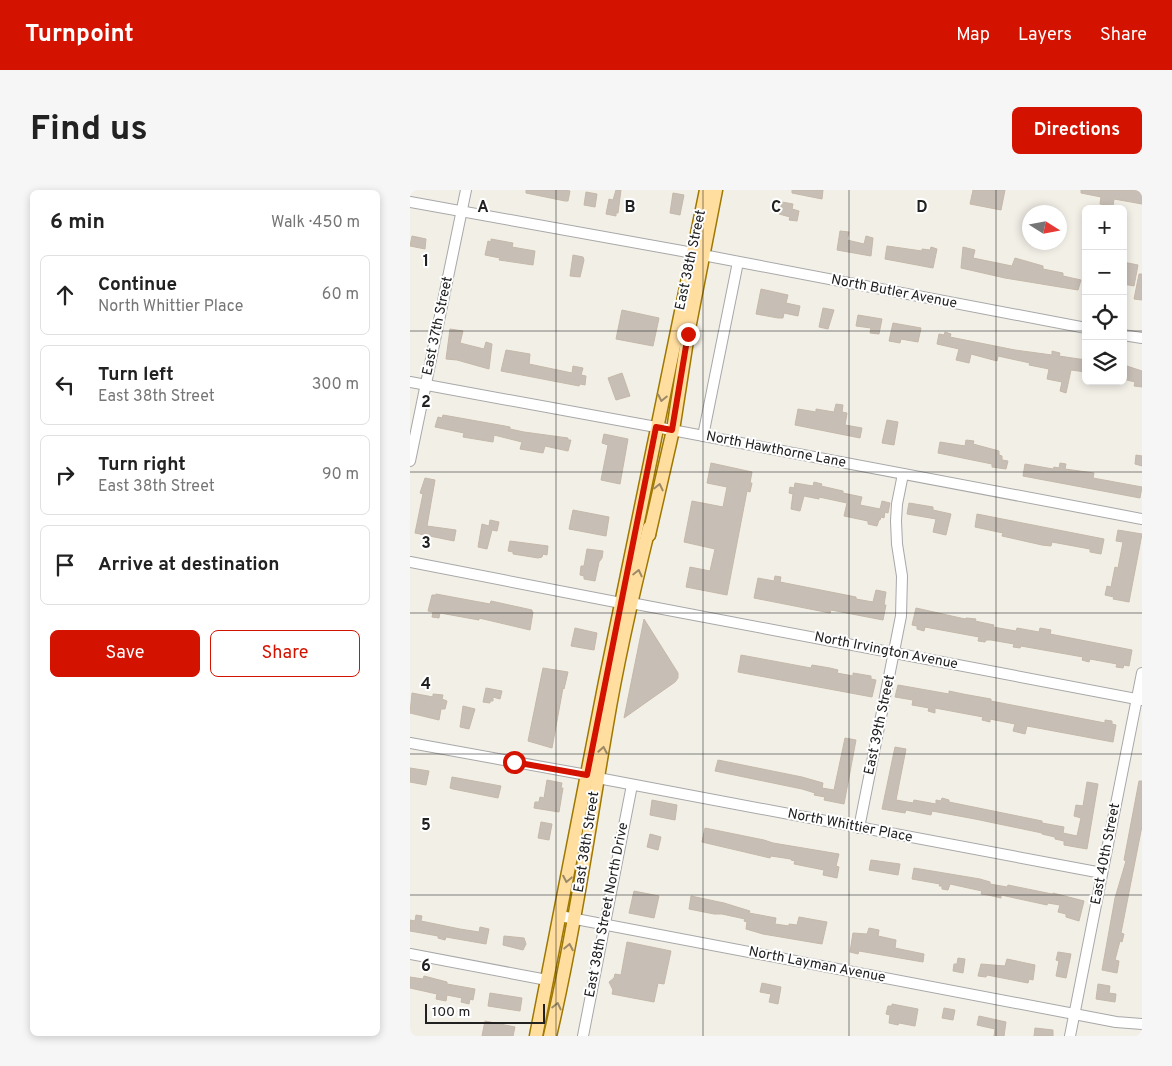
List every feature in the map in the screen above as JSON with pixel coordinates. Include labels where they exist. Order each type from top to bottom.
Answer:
[{"type":"main road","name":"East 38th Street","points":[[626,603],[649,528],[649,535],[672,430],[688,334],[706,190]]},
{"type":"main road","name":"East 38th Street","points":[[536,1036],[560,916],[592,776],[626,603],[656,427],[698,254],[716,190]]},
{"type":"main road","name":"East 38th Street","points":[[550,1036],[574,919],[592,776]]},
{"type":"street","name":"East 37th Street","points":[[410,462],[466,190]]},
{"type":"street","name":"North Butler Avenue","points":[[410,202],[698,254],[1082,327]]},
{"type":"street","points":[[703,436],[738,262]]},
{"type":"street","points":[[1127,336],[1142,338]]},
{"type":"street","name":"North Hawthorne Lane","points":[[410,382],[1142,519]]},
{"type":"street","name":"East 39th Street","points":[[859,828],[901,616],[902,594],[896,521],[897,504],[903,474]]},
{"type":"street","name":"North Irvington Avenue","points":[[410,562],[1139,699]]},
{"type":"street","name":"East 40th Street","points":[[1070,1036],[1139,699],[1142,673]]},
{"type":"street","name":"North Whittier Place","points":[[410,743],[1102,873]]},
{"type":"street","name":"East 38th Street North Drive","points":[[583,1036],[632,785]]},
{"type":"street","name":"North Layman Avenue","points":[[560,916],[1116,1022],[1142,1024]]},
{"type":"street","points":[[410,954],[547,980]]},
{"type":"building","points":[[526,190],[570,191],[568,201],[565,201],[526,193]]},
{"type":"building","points":[[616,190],[621,190],[618,213],[616,213],[616,216],[606,214],[609,199],[613,200]]},
{"type":"building","points":[[792,190],[823,190],[822,199],[792,193]]},
{"type":"building","points":[[973,190],[1005,190],[1001,210],[970,204]]},
{"type":"building","points":[[1081,190],[1134,190],[1142,192],[1142,204],[1114,199],[1113,205],[1100,204],[1101,197],[1081,193]]},
{"type":"building","points":[[586,192],[597,194],[595,207],[584,205]]},
{"type":"building","points":[[673,193],[684,195],[680,215],[670,213]]},
{"type":"building","points":[[782,202],[793,204],[792,209],[799,211],[797,221],[789,220],[790,217],[779,214]]},
{"type":"building","points":[[840,231],[849,232],[847,240],[864,244],[866,236],[873,238],[871,256],[837,250]]},
{"type":"building","points":[[412,236],[426,239],[425,249],[410,246]]},
{"type":"building","points":[[491,239],[513,243],[512,247],[535,251],[533,265],[499,260],[500,258],[485,255],[488,241],[491,242]]},
{"type":"building","points":[[887,246],[922,251],[922,249],[930,250],[931,247],[937,249],[933,268],[885,259]]},
{"type":"building","points":[[963,247],[975,250],[973,258],[1012,266],[1015,258],[1043,266],[1043,269],[1063,273],[1063,276],[1081,280],[1078,290],[1005,278],[961,268]]},
{"type":"building","points":[[573,255],[583,257],[584,260],[580,277],[570,276]]},
{"type":"building","points":[[1127,263],[1138,265],[1134,286],[1127,285]]},
{"type":"building","points":[[1139,274],[1142,274],[1142,300],[1134,299]]},
{"type":"building","points":[[761,289],[788,295],[786,303],[800,306],[798,316],[784,313],[783,318],[778,318],[756,314]]},
{"type":"building","points":[[823,308],[834,310],[828,329],[819,327]]},
{"type":"building","points":[[622,310],[659,318],[653,346],[616,339]]},
{"type":"building","points":[[858,315],[882,319],[879,334],[870,333],[871,328],[856,326]]},
{"type":"building","points":[[893,323],[921,328],[918,342],[901,339],[900,343],[889,341]]},
{"type":"building","points":[[450,329],[463,331],[460,343],[484,349],[486,342],[492,344],[489,369],[457,360],[446,359]]},
{"type":"building","points":[[945,332],[951,334],[950,337],[1015,350],[1052,355],[1052,351],[1060,353],[1059,356],[1082,359],[1082,371],[1071,370],[1066,393],[1060,391],[1062,382],[1047,379],[1049,369],[1029,365],[1030,363],[998,356],[997,361],[971,354],[969,363],[956,360],[959,349],[937,344],[939,334],[944,335]]},
{"type":"building","points":[[506,350],[530,354],[529,364],[572,373],[573,366],[583,368],[581,375],[586,376],[585,385],[580,384],[579,386],[501,371]]},
{"type":"building","points":[[1127,366],[1142,371],[1142,387],[1134,386],[1135,382],[1127,380]]},
{"type":"building","points":[[622,373],[630,396],[616,400],[608,378]]},
{"type":"building","points":[[836,404],[843,405],[842,412],[847,413],[845,425],[862,428],[860,438],[795,425],[798,409],[834,412]]},
{"type":"building","points":[[443,415],[571,440],[568,451],[545,446],[543,453],[520,449],[522,442],[494,435],[493,442],[463,437],[464,433],[435,427],[438,417],[442,418]]},
{"type":"building","points":[[887,420],[898,422],[894,445],[882,443]]},
{"type":"building","points":[[604,434],[628,439],[620,484],[601,480],[608,445],[602,443]]},
{"type":"building","points":[[966,440],[974,441],[973,444],[999,451],[1002,460],[1008,461],[1006,469],[992,467],[992,464],[938,453],[940,442],[965,446]]},
{"type":"building","points":[[1136,455],[1142,456],[1142,466],[1135,464]]},
{"type":"building","points":[[711,463],[752,472],[750,483],[752,483],[750,492],[747,491],[727,595],[686,587],[690,567],[710,571],[715,549],[684,542],[692,501],[723,507],[727,487],[707,483]]},
{"type":"building","points":[[1060,463],[1066,464],[1065,469],[1094,473],[1093,478],[1142,487],[1140,498],[1023,476],[1025,464],[1053,469],[1054,467],[1059,468]]},
{"type":"building","points":[[425,478],[435,480],[427,526],[456,530],[454,541],[415,533],[423,494],[420,493]]},
{"type":"building","points":[[814,482],[822,484],[821,486],[843,491],[843,493],[862,497],[860,505],[880,509],[882,501],[890,503],[888,513],[885,512],[884,518],[881,517],[877,526],[868,524],[868,521],[844,516],[847,503],[804,496],[800,511],[791,509],[793,494],[789,493],[790,487],[794,488],[795,483],[813,486]]},
{"type":"building","points":[[909,503],[933,507],[933,510],[951,514],[946,535],[933,532],[936,519],[907,514]]},
{"type":"building","points":[[573,510],[609,517],[606,536],[569,529]]},
{"type":"building","points":[[977,514],[1104,539],[1101,554],[1090,552],[1090,549],[1052,542],[1051,546],[1042,545],[1002,536],[1003,533],[975,527]]},
{"type":"building","points":[[490,520],[499,522],[497,531],[492,530],[487,549],[478,547],[482,524],[489,526]]},
{"type":"building","points":[[1118,530],[1142,534],[1129,602],[1113,599],[1114,597],[1105,595],[1107,586],[1111,587],[1115,567],[1118,568],[1123,542],[1116,541]]},
{"type":"building","points":[[510,541],[548,546],[547,555],[543,554],[542,557],[538,558],[513,554],[513,552],[508,551]]},
{"type":"building","points":[[587,549],[603,551],[595,581],[584,579],[584,576],[580,575],[581,566],[584,566]]},
{"type":"building","points":[[775,576],[781,577],[780,582],[873,602],[876,590],[886,592],[883,620],[831,610],[830,613],[754,598],[758,578],[774,581]]},
{"type":"building","points":[[436,594],[490,604],[491,601],[532,610],[530,630],[479,618],[479,620],[440,613],[439,618],[432,617],[433,612],[428,611],[432,595]]},
{"type":"building","points":[[916,608],[965,619],[976,619],[975,621],[994,625],[993,627],[1016,631],[1017,628],[1039,632],[1040,628],[1051,630],[1050,634],[1132,650],[1129,666],[1124,665],[1123,668],[1116,667],[1117,664],[1090,659],[1089,662],[1082,660],[1083,657],[1021,646],[1020,648],[1013,647],[1014,644],[991,640],[986,640],[985,642],[978,641],[979,637],[925,627],[924,631],[912,625]]},
{"type":"building","points":[[644,619],[678,673],[678,678],[624,718]]},
{"type":"building","points":[[575,628],[597,633],[594,650],[571,646]]},
{"type":"building","points":[[741,655],[811,668],[812,665],[830,668],[838,670],[837,673],[853,676],[853,673],[871,676],[871,679],[876,680],[872,697],[738,672]]},
{"type":"building","points":[[543,668],[568,672],[563,688],[552,748],[528,741]]},
{"type":"building","points":[[898,685],[949,694],[949,691],[1105,723],[1105,720],[1112,721],[1112,724],[1116,725],[1113,742],[1027,726],[1025,734],[1013,731],[1015,724],[990,719],[990,722],[982,720],[983,717],[935,708],[935,713],[928,711],[929,708],[912,705],[913,700],[895,697]]},
{"type":"building","points":[[486,688],[502,691],[500,699],[493,697],[493,701],[490,701],[490,703],[483,702]]},
{"type":"building","points":[[412,693],[433,697],[433,694],[443,695],[442,699],[447,701],[445,709],[441,709],[439,720],[410,713]]},
{"type":"building","points":[[463,706],[475,709],[469,729],[460,727]]},
{"type":"building","points":[[845,738],[856,740],[844,804],[824,800],[825,797],[814,795],[815,793],[802,789],[715,771],[718,760],[802,777],[823,783],[822,788],[834,790]]},
{"type":"building","points":[[895,747],[906,749],[896,800],[913,803],[914,800],[936,804],[936,800],[941,801],[942,798],[949,800],[949,802],[1064,827],[1063,833],[1077,836],[1081,818],[1074,816],[1076,805],[1083,806],[1087,782],[1098,784],[1087,849],[1064,845],[1064,841],[1042,833],[975,819],[932,811],[931,815],[906,810],[905,813],[882,809]]},
{"type":"building","points":[[410,768],[429,771],[426,785],[410,782]]},
{"type":"building","points":[[452,777],[501,786],[498,798],[450,788]]},
{"type":"building","points":[[547,780],[562,783],[561,788],[563,788],[559,812],[534,808],[535,802],[539,802],[540,797],[544,798]]},
{"type":"building","points":[[1139,781],[1142,781],[1142,826],[1121,933],[1124,934],[1115,960],[1119,961],[1117,973],[1102,970],[1115,898],[1126,861],[1124,860]]},
{"type":"building","points":[[652,800],[677,805],[675,820],[650,815]]},
{"type":"building","points":[[541,822],[552,824],[549,840],[538,838]]},
{"type":"building","points":[[705,828],[773,843],[839,854],[836,866],[839,867],[837,878],[823,875],[824,870],[794,864],[795,861],[791,859],[771,856],[770,858],[702,842]]},
{"type":"building","points":[[650,834],[661,837],[658,850],[647,847]]},
{"type":"building","points":[[871,860],[900,864],[898,875],[869,870]]},
{"type":"building","points":[[914,868],[980,879],[990,882],[990,884],[1007,887],[1008,885],[1053,893],[1084,901],[1079,921],[1058,912],[1060,905],[1048,903],[1047,905],[1001,895],[1001,898],[981,894],[982,891],[950,884],[948,890],[942,889],[942,886],[939,886],[940,884],[912,879]]},
{"type":"building","points":[[634,891],[659,896],[654,918],[629,913]]},
{"type":"building","points":[[691,896],[724,903],[750,911],[749,913],[776,918],[775,924],[797,925],[799,917],[827,922],[822,944],[763,934],[746,929],[747,922],[744,921],[745,919],[689,909]]},
{"type":"building","points":[[416,915],[422,916],[421,921],[460,929],[479,932],[480,927],[489,929],[486,944],[446,937],[445,940],[438,938],[438,936],[410,931],[410,920],[415,921]]},
{"type":"building","points":[[869,928],[879,930],[878,936],[896,940],[895,948],[924,954],[923,962],[859,951],[858,954],[850,952],[853,933],[867,934]]},
{"type":"building","points":[[504,936],[524,938],[526,944],[523,950],[503,945]]},
{"type":"building","points":[[627,942],[671,951],[664,984],[658,983],[654,1002],[612,994],[613,990],[609,982],[614,978],[615,974],[621,975]]},
{"type":"building","points":[[1058,952],[1071,954],[1066,978],[1056,976],[1059,961],[1056,960]]},
{"type":"building","points":[[958,958],[965,959],[963,973],[953,971],[954,964],[957,964]]},
{"type":"building","points":[[1007,959],[1035,965],[1033,980],[1029,979],[1028,983],[987,975],[986,977],[978,976],[981,964],[1005,966]]},
{"type":"building","points":[[424,976],[447,982],[447,984],[475,989],[473,1000],[470,999],[469,1004],[461,1002],[462,998],[447,995],[446,1001],[436,999],[437,994],[410,988],[410,977],[423,979]]},
{"type":"building","points":[[762,983],[781,987],[778,1004],[769,1002],[771,994],[760,992]]},
{"type":"building","points":[[1098,984],[1110,986],[1109,993],[1116,994],[1115,1002],[1096,999]]},
{"type":"building","points":[[490,993],[522,998],[520,1011],[488,1006]]},
{"type":"building","points":[[892,1004],[918,1009],[915,1026],[889,1023],[890,1015],[886,1014],[888,1006],[892,1006]]},
{"type":"building","points":[[944,1008],[955,1010],[953,1020],[942,1018]]},
{"type":"building","points":[[979,1016],[1006,1022],[1004,1036],[994,1036],[995,1029],[977,1025]]},
{"type":"building","points":[[485,1021],[515,1027],[513,1036],[482,1036]]},
{"type":"building","points":[[1035,1028],[1053,1030],[1053,1036],[1034,1036]]},
{"type":"route","points":[[514,762],[587,775],[656,427],[672,430],[688,334]]}]
